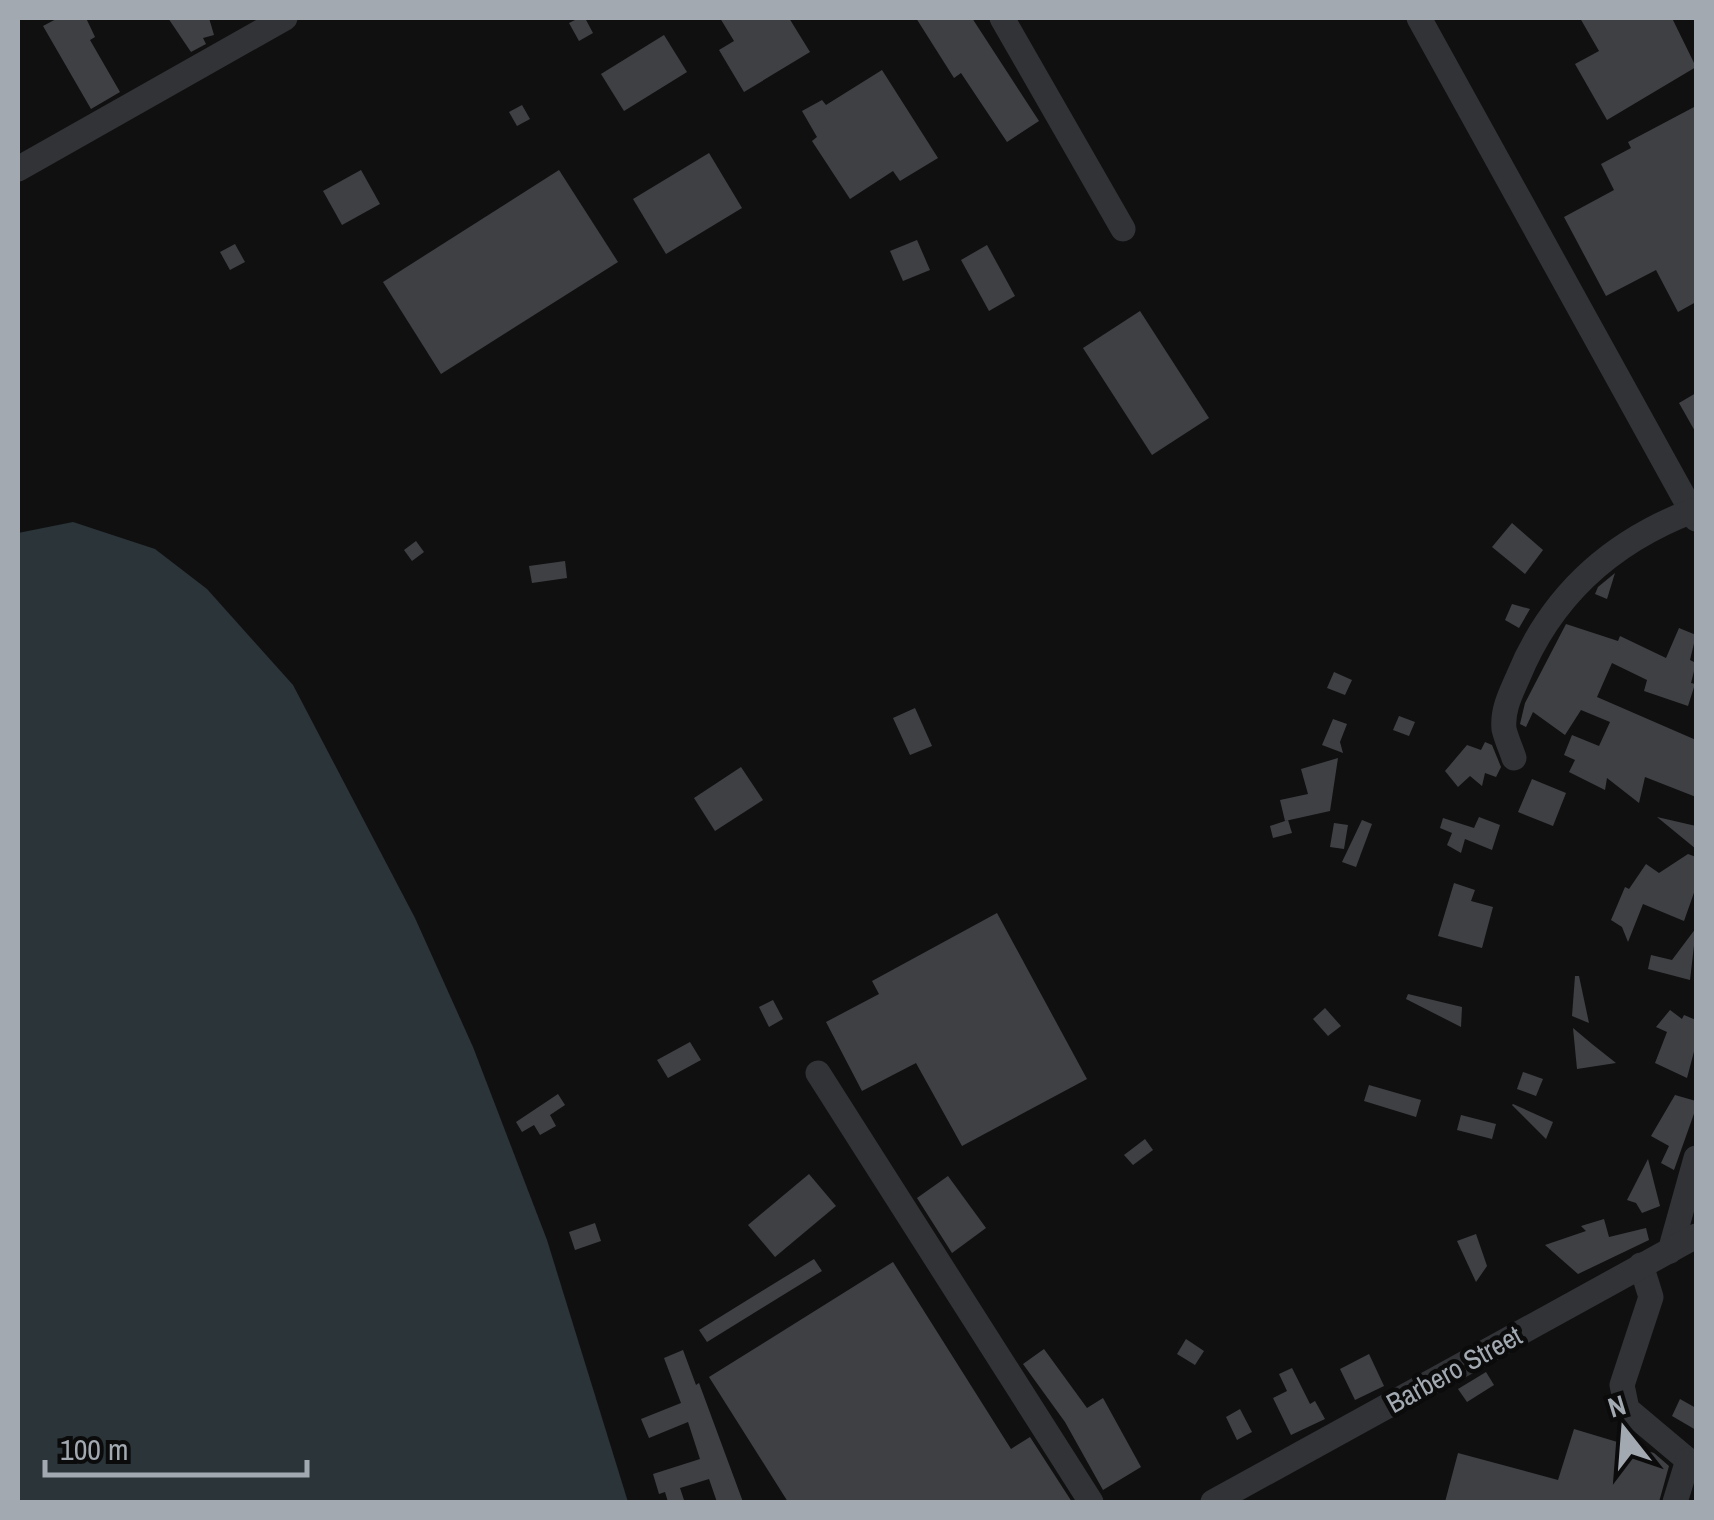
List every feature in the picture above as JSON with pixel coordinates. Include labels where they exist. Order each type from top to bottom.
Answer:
[{"type":"street","points":[[18,169],[285,18]]},
{"type":"street","points":[[1002,18],[1123,230]]},
{"type":"street","points":[[1419,18],[1694,515],[1648,528],[1599,562],[1560,602],[1532,644],[1505,709],[1504,729],[1514,758]]},
{"type":"street","points":[[818,1073],[1091,1502]]},
{"type":"street","points":[[1670,1251],[1696,1158]]},
{"type":"street","name":"Barbero Street","points":[[1213,1502],[1696,1236]]},
{"type":"street","points":[[1641,1265],[1651,1297],[1622,1385],[1628,1408],[1692,1464],[1675,1502]]},
{"type":"shaded area","points":[[73,522],[155,549],[207,589],[293,685],[415,918],[473,1047],[547,1240],[628,1502],[18,1502],[18,533]]},
{"type":"building","points":[[58,18],[86,18],[95,37],[90,40],[120,92],[91,109],[43,26]]},
{"type":"building","points":[[168,18],[209,18],[214,35],[203,38],[206,44],[191,52]]},
{"type":"building","points":[[585,18],[593,33],[579,41],[569,23]]},
{"type":"building","points":[[720,18],[789,18],[810,52],[744,92],[719,50],[734,41]]},
{"type":"building","points":[[916,18],[972,18],[1039,121],[1007,142],[961,73],[954,78]]},
{"type":"building","points":[[1580,18],[1672,18],[1696,67],[1607,120],[1575,64],[1599,51]]},
{"type":"building","points":[[664,35],[687,72],[624,111],[601,74]]},
{"type":"building","points":[[882,70],[938,158],[900,181],[893,171],[850,199],[812,141],[817,137],[802,111],[822,100],[826,105]]},
{"type":"building","points":[[522,105],[530,119],[517,126],[509,112]]},
{"type":"building","points":[[1696,106],[1696,302],[1678,312],[1656,270],[1606,296],[1564,217],[1614,190],[1601,164],[1631,148],[1628,142]]},
{"type":"building","points":[[709,153],[742,208],[666,254],[633,199]]},
{"type":"building","points":[[361,170],[380,204],[342,225],[323,191]]},
{"type":"building","points":[[559,170],[618,262],[441,374],[383,282]]},
{"type":"building","points":[[917,240],[930,270],[903,281],[890,251]]},
{"type":"building","points":[[235,244],[245,262],[230,270],[220,252]]},
{"type":"building","points":[[987,245],[1015,296],[989,311],[961,260]]},
{"type":"building","points":[[1140,311],[1209,418],[1152,455],[1083,348]]},
{"type":"building","points":[[1696,393],[1696,433],[1679,403]]},
{"type":"building","points":[[1512,523],[1543,550],[1525,574],[1492,547]]},
{"type":"building","points":[[416,541],[424,552],[412,561],[404,550]]},
{"type":"building","points":[[565,561],[567,578],[532,583],[529,566]]},
{"type":"building","points":[[1615,573],[1607,599],[1595,594],[1598,587]]},
{"type":"building","points":[[1512,604],[1530,609],[1519,628],[1505,620]]},
{"type":"building","points":[[1566,624],[1618,641],[1620,636],[1666,658],[1679,628],[1696,635],[1690,660],[1696,663],[1691,683],[1695,684],[1688,706],[1644,691],[1647,680],[1612,663],[1597,697],[1696,740],[1696,797],[1645,777],[1639,803],[1607,778],[1605,790],[1569,772],[1575,760],[1564,755],[1572,735],[1599,746],[1610,722],[1581,710],[1565,735],[1533,712],[1526,727],[1520,724],[1525,703]]},
{"type":"building","points":[[1334,672],[1352,680],[1345,695],[1327,688]]},
{"type":"building","points":[[915,708],[932,746],[910,755],[893,718]]},
{"type":"building","points":[[1399,716],[1415,722],[1409,736],[1393,730]]},
{"type":"building","points":[[1333,719],[1347,724],[1340,742],[1343,753],[1322,745]]},
{"type":"building","points":[[1485,742],[1492,745],[1501,767],[1496,777],[1485,773],[1482,786],[1470,776],[1458,787],[1445,771],[1467,745],[1481,750]]},
{"type":"building","points":[[1338,758],[1330,811],[1285,821],[1280,800],[1308,794],[1301,769]]},
{"type":"building","points":[[741,767],[763,800],[715,831],[694,798]]},
{"type":"building","points":[[1532,779],[1566,793],[1553,826],[1518,812]]},
{"type":"building","points":[[1479,817],[1500,825],[1492,850],[1465,839],[1461,853],[1447,845],[1452,833],[1440,828],[1443,818],[1474,828]]},
{"type":"building","points":[[1657,817],[1696,826],[1696,849]]},
{"type":"building","points":[[1288,820],[1292,833],[1273,838],[1270,826]]},
{"type":"building","points":[[1362,820],[1372,824],[1356,867],[1342,862]]},
{"type":"building","points":[[1334,823],[1348,825],[1344,849],[1330,847]]},
{"type":"building","points":[[1688,854],[1696,857],[1696,887],[1684,921],[1643,904],[1628,942],[1622,927],[1611,920],[1625,887],[1629,889],[1646,864],[1659,873]]},
{"type":"building","points":[[1454,883],[1475,890],[1471,901],[1493,907],[1482,948],[1438,936]]},
{"type":"building","points":[[997,913],[1087,1079],[962,1146],[916,1063],[862,1091],[826,1022],[879,994],[872,981]]},
{"type":"building","points":[[1696,928],[1690,980],[1648,969],[1651,955],[1672,960]]},
{"type":"building","points":[[1575,976],[1579,976],[1589,1023],[1572,1016]]},
{"type":"building","points":[[1408,994],[1462,1007],[1461,1027],[1406,999]]},
{"type":"building","points":[[773,1000],[783,1019],[769,1027],[759,1007]]},
{"type":"building","points":[[1325,1008],[1341,1026],[1328,1036],[1313,1019]]},
{"type":"building","points":[[1670,1010],[1682,1019],[1684,1015],[1696,1020],[1696,1044],[1687,1078],[1655,1063],[1667,1032],[1656,1027]]},
{"type":"building","points":[[1573,1028],[1592,1044],[1616,1063],[1577,1069]]},
{"type":"building","points":[[690,1042],[701,1060],[668,1078],[657,1060]]},
{"type":"building","points":[[1523,1072],[1543,1079],[1536,1096],[1517,1089]]},
{"type":"building","points":[[1369,1085],[1421,1100],[1416,1117],[1364,1101]]},
{"type":"building","points":[[558,1094],[565,1105],[550,1115],[556,1126],[540,1135],[534,1125],[522,1132],[516,1122]]},
{"type":"building","points":[[1675,1095],[1696,1101],[1696,1108],[1674,1170],[1661,1163],[1669,1146],[1651,1136]]},
{"type":"building","points":[[1512,1105],[1553,1122],[1546,1139]]},
{"type":"building","points":[[1461,1115],[1496,1124],[1492,1139],[1457,1130]]},
{"type":"building","points":[[1145,1139],[1153,1150],[1133,1165],[1124,1155]]},
{"type":"building","points":[[1648,1159],[1660,1206],[1642,1213],[1636,1203],[1627,1200]]},
{"type":"building","points":[[809,1174],[836,1206],[775,1257],[748,1225]]},
{"type":"building","points":[[948,1176],[986,1228],[952,1253],[917,1198]]},
{"type":"building","points":[[1604,1219],[1609,1237],[1646,1228],[1649,1240],[1578,1274],[1545,1245],[1586,1231],[1581,1226]]},
{"type":"building","points":[[595,1223],[601,1241],[575,1250],[569,1232]]},
{"type":"building","points":[[1476,1234],[1487,1266],[1476,1282],[1457,1241]]},
{"type":"building","points":[[814,1259],[822,1271],[707,1342],[699,1330]]},
{"type":"building","points":[[893,1262],[1011,1449],[1030,1437],[1072,1502],[788,1502],[709,1377]]},
{"type":"building","points":[[1186,1339],[1204,1351],[1195,1365],[1177,1354]]},
{"type":"building","points":[[1044,1349],[1087,1408],[1103,1398],[1141,1467],[1103,1490],[1065,1422],[1023,1364]]},
{"type":"building","points":[[683,1350],[743,1502],[717,1502],[709,1479],[680,1488],[684,1500],[668,1502],[665,1492],[659,1494],[653,1474],[700,1459],[688,1422],[649,1438],[641,1419],[681,1403],[664,1358]]},
{"type":"building","points":[[1369,1354],[1384,1386],[1355,1400],[1340,1369]]},
{"type":"building","points":[[1292,1368],[1310,1404],[1315,1401],[1325,1419],[1291,1435],[1273,1398],[1287,1391],[1279,1374]]},
{"type":"building","points":[[1486,1372],[1494,1385],[1467,1402],[1458,1389]]},
{"type":"building","points":[[1680,1399],[1696,1408],[1696,1430],[1672,1416]]},
{"type":"building","points":[[1240,1409],[1252,1432],[1237,1440],[1226,1417]]},
{"type":"building","points":[[1574,1429],[1654,1453],[1669,1466],[1659,1502],[1445,1502],[1458,1453],[1558,1480]]}]
